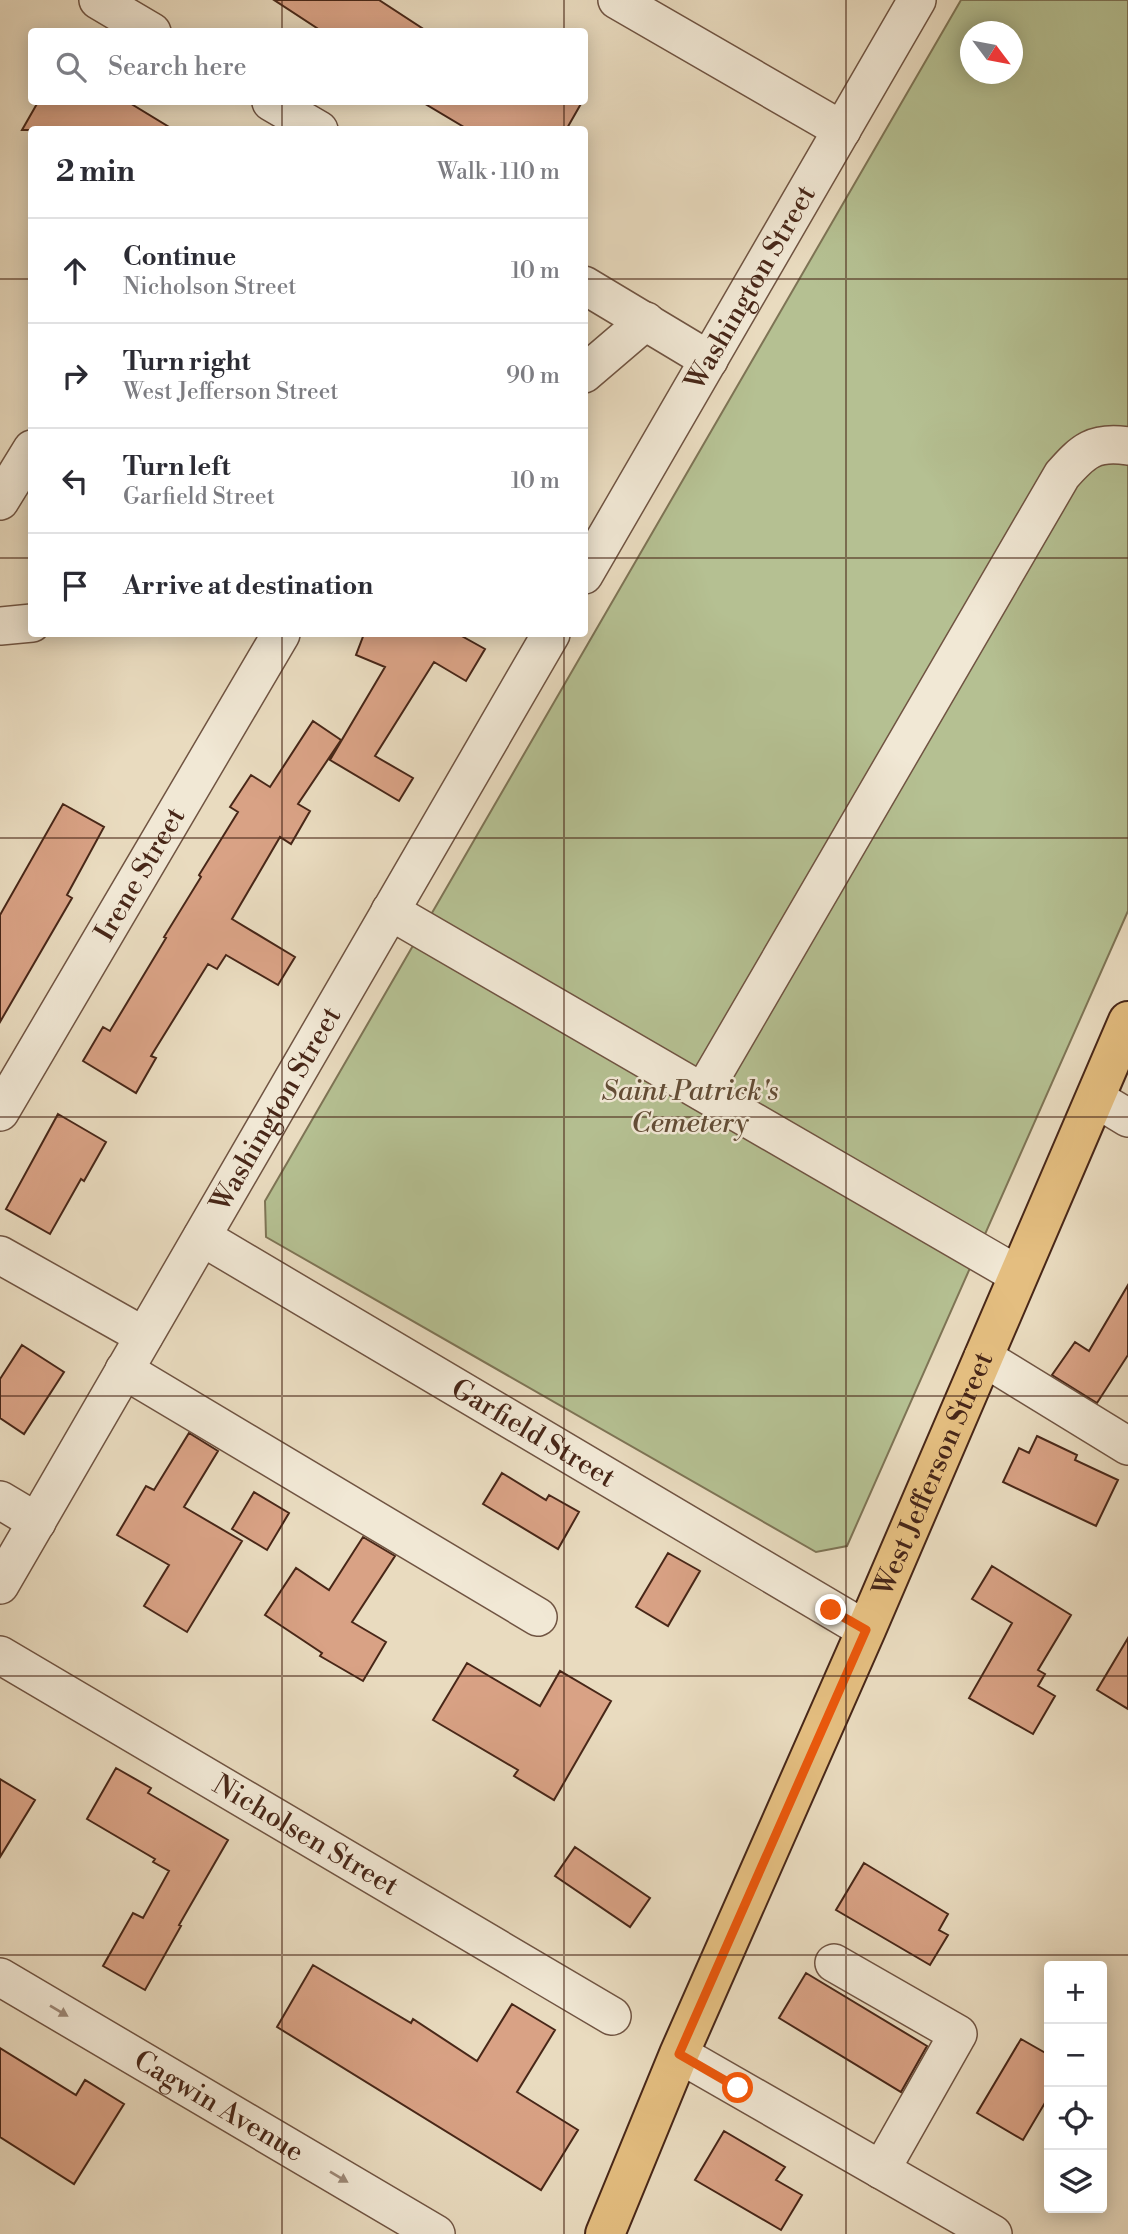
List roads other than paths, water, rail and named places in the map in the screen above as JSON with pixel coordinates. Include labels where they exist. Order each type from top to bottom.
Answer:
[{"type":"main road","name":"West Jefferson Street","points":[[605,2234],[679,2054],[866,1630],[1128,1021]]},
{"type":"street","points":[[98,0],[145,28]]},
{"type":"street","points":[[617,0],[842,130]]},
{"type":"street","name":"Washington Street","points":[[588,568],[917,0]]},
{"type":"street","points":[[276,105],[312,126]]},
{"type":"street","points":[[588,287],[709,360]]},
{"type":"street","points":[[588,371],[646,321]]},
{"type":"street","points":[[703,1092],[1062,475],[1076,458],[1090,448],[1106,445],[1128,446]]},
{"type":"street","points":[[0,501],[28,456]]},
{"type":"street","points":[[0,626],[28,623]]},
{"type":"street","name":"Irene Street","points":[[0,1112],[279,637]]},
{"type":"street","name":"Washington Street","points":[[0,1585],[549,637]]},
{"type":"street","points":[[390,911],[1018,1275]]},
{"type":"street","points":[[1095,1098],[1128,1118]]},
{"type":"street","name":"Garfield Street","points":[[202,1237],[866,1630]]},
{"type":"street","points":[[0,1255],[144,1336]]},
{"type":"street","points":[[983,1357],[1128,1446]]},
{"type":"street","points":[[124,1370],[538,1617]]},
{"type":"street","points":[[0,1500],[37,1522]]},
{"type":"street","name":"Nicholsen Street","points":[[0,1655],[612,2017]]},
{"type":"street","points":[[834,1963],[958,2034],[881,2170]]},
{"type":"street","name":"Cagwin Avenue","points":[[0,1977],[436,2234]]},
{"type":"street","points":[[679,2054],[993,2234]]},
{"type":"park label","name":"Saint Patrick's Cemetery","points":[[690,1107]]}]
